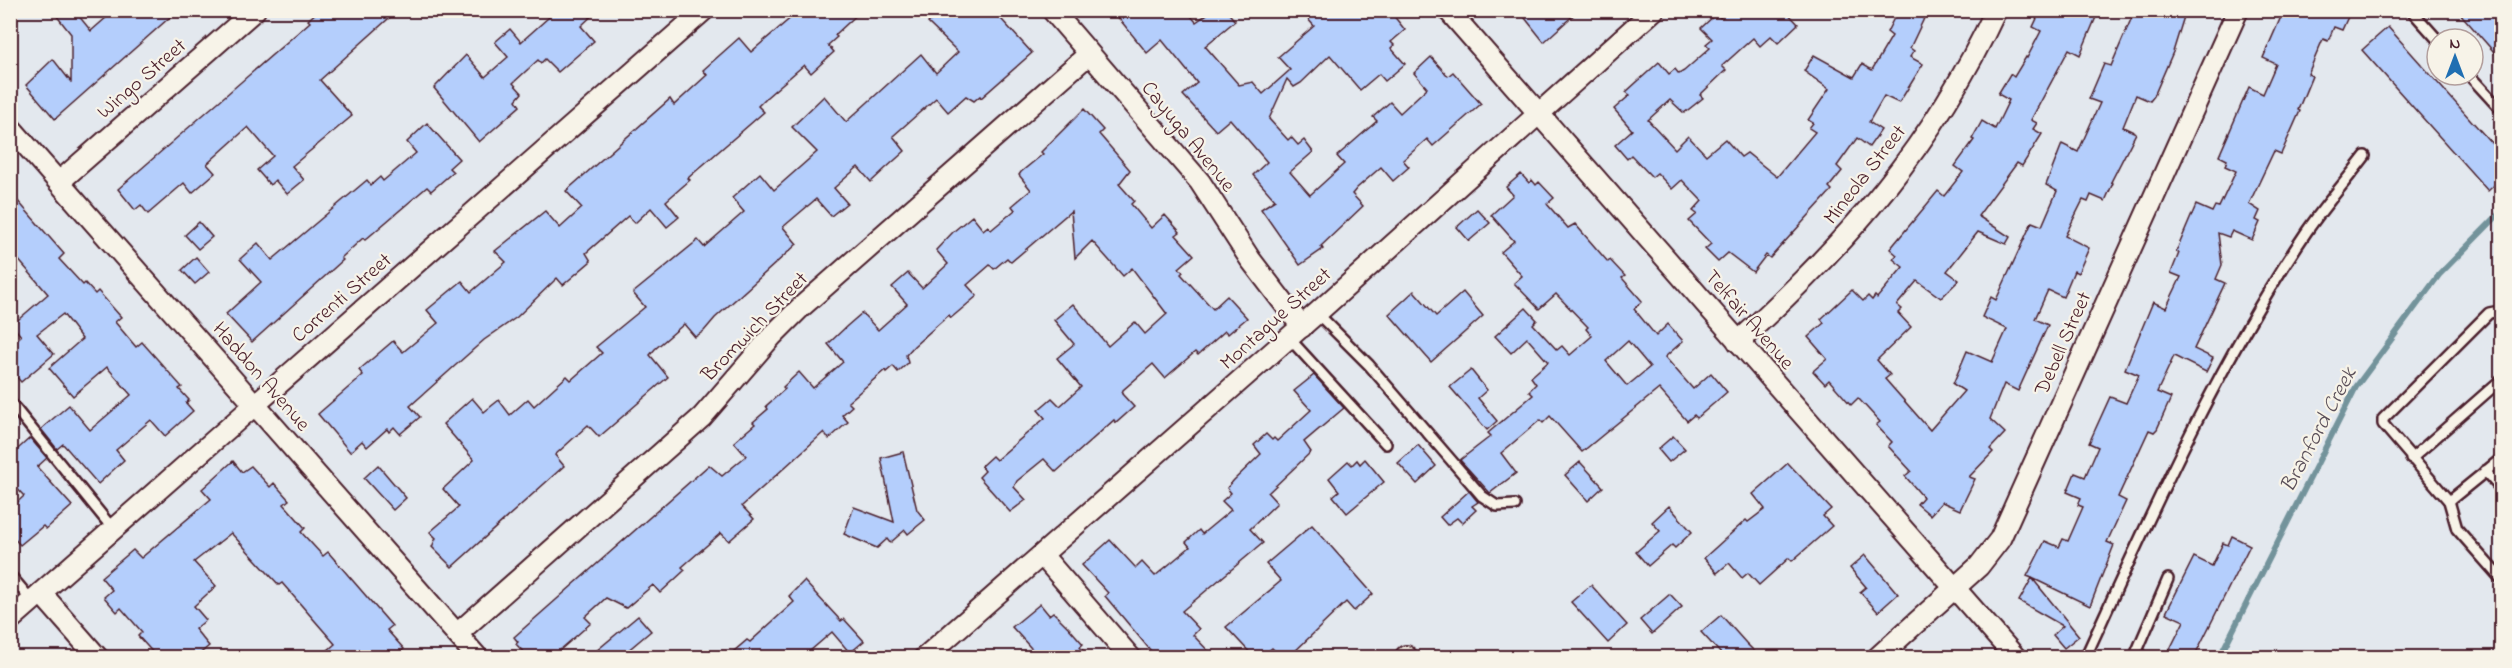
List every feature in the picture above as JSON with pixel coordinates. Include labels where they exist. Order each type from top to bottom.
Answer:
[{"type":"street","name":"Wingo Street","points":[[59,182],[255,10]]},
{"type":"street","name":"Correnti Street","points":[[10,620],[704,10]]},
{"type":"street","name":"Cayuga Avenue","points":[[1052,10],[1200,182],[1295,332]]},
{"type":"street","name":"Telfair Avenue","points":[[1448,10],[2016,657]]},
{"type":"street","name":"Montague Street","points":[[924,657],[1317,313],[1654,10]]},
{"type":"street","name":"Mineola Street","points":[[1738,342],[1824,261],[1892,183],[1954,91],[1996,10]]},
{"type":"street","name":"Debell Street","points":[[1877,657],[1955,589],[1984,561],[2000,539],[2238,10]]},
{"type":"street","name":"Bromwich Street","points":[[457,634],[702,417],[799,309],[1089,54]]},
{"type":"street","name":"Haddon Avenue","points":[[10,127],[478,657]]},
{"type":"street","points":[[1041,555],[1131,657]]},
{"type":"street","points":[[36,597],[98,657]]},
{"type":"lane","points":[[2411,10],[2426,27]]},
{"type":"lane","points":[[2480,87],[2502,111]]},
{"type":"lane","points":[[2085,657],[2163,489],[2252,319],[2308,230],[2365,156]]},
{"type":"lane","points":[[2502,317],[2494,312],[2489,313],[2383,419],[2386,430],[2449,501],[2457,529],[2502,580]]},
{"type":"lane","points":[[1317,313],[1369,365],[1482,496],[1497,506],[1515,505]]},
{"type":"lane","points":[[1295,332],[1386,444]]},
{"type":"lane","points":[[2411,459],[2502,379]]},
{"type":"lane","points":[[10,402],[113,529]]},
{"type":"lane","points":[[2449,501],[2502,458]]},
{"type":"lane","points":[[2485,471],[2502,490]]},
{"type":"lane","points":[[10,575],[36,597]]},
{"type":"lane","points":[[2134,657],[2168,579]]},
{"type":"building","points":[[52,10],[74,10],[91,31],[115,10],[178,10],[55,119],[26,85],[53,59],[71,82],[71,34]]},
{"type":"building","points":[[319,10],[398,10],[320,80],[352,116],[292,166],[304,180],[287,194],[275,180],[270,185],[257,170],[273,156],[248,127],[207,164],[215,173],[192,193],[184,183],[148,214],[141,205],[135,210],[118,189],[310,22],[308,20]]},
{"type":"building","points":[[557,10],[598,10],[581,26],[594,41],[558,72],[545,59],[541,63],[538,60],[513,83],[522,93],[516,100],[520,106],[479,142],[434,88],[466,55],[485,77],[508,57],[495,42],[510,29],[521,42]]},
{"type":"building","points":[[800,10],[862,10],[835,35],[837,37],[828,45],[834,52],[811,73],[804,65],[767,97],[758,106],[764,112],[688,178],[690,180],[666,201],[679,217],[667,227],[651,208],[635,223],[628,216],[586,253],[591,261],[563,285],[557,278],[517,317],[484,340],[410,406],[420,417],[400,434],[394,427],[389,432],[387,429],[367,447],[362,441],[350,452],[318,414],[363,375],[359,370],[393,341],[403,352],[438,323],[427,310],[462,281],[471,292],[506,262],[495,251],[545,211],[560,228],[582,208],[566,191],[670,99],[674,105],[707,75],[703,70],[739,38],[751,52]]},
{"type":"building","points":[[943,10],[968,10],[974,17],[982,10],[993,10],[1032,53],[981,98],[980,96],[974,101],[966,96],[948,112],[936,98],[893,136],[905,151],[871,182],[858,167],[834,188],[847,203],[831,216],[816,199],[783,227],[797,244],[715,318],[704,331],[695,337],[684,324],[650,355],[668,377],[599,437],[588,425],[555,455],[564,466],[452,567],[432,547],[436,538],[430,532],[459,507],[443,489],[474,460],[443,424],[472,398],[484,412],[499,400],[510,415],[528,399],[534,406],[567,376],[571,380],[602,353],[596,347],[645,307],[633,293],[698,240],[704,247],[744,212],[732,198],[760,173],[774,190],[817,152],[792,127],[824,96],[846,122],[921,54],[936,73],[958,52],[928,23]]},
{"type":"building","points":[[1112,10],[1186,10],[1196,22],[1213,10],[1226,10],[1235,21],[1205,46],[1239,85],[1253,82],[1263,94],[1290,70],[1278,57],[1314,26],[1300,10],[1389,10],[1405,30],[1391,42],[1394,45],[1391,48],[1405,64],[1385,81],[1379,74],[1360,90],[1330,55],[1294,87],[1287,79],[1269,119],[1288,140],[1291,137],[1298,145],[1304,140],[1313,152],[1290,172],[1310,195],[1344,164],[1337,156],[1377,121],[1373,117],[1390,102],[1400,113],[1427,88],[1414,73],[1431,57],[1448,76],[1453,72],[1481,104],[1433,146],[1427,139],[1403,160],[1409,167],[1393,181],[1381,167],[1357,188],[1352,194],[1363,206],[1321,246],[1323,249],[1300,265],[1261,209],[1275,200],[1253,175],[1267,162],[1230,119],[1216,131],[1183,95],[1197,83],[1162,40],[1147,53]]},
{"type":"building","points":[[1534,10],[1579,10],[1544,42],[1525,18]]},
{"type":"building","points":[[1727,10],[1785,10],[1798,24],[1778,43],[1771,36],[1760,46],[1753,38],[1722,66],[1726,70],[1700,95],[1703,98],[1684,113],[1670,100],[1648,120],[1675,149],[1688,136],[1706,155],[1725,139],[1741,157],[1747,153],[1777,177],[1815,132],[1809,128],[1813,123],[1808,120],[1829,89],[1804,71],[1814,55],[1854,77],[1862,64],[1872,70],[1892,36],[1887,32],[1898,10],[1928,10],[1910,48],[1914,51],[1910,57],[1923,64],[1899,103],[1884,96],[1869,122],[1881,130],[1869,147],[1857,138],[1837,166],[1842,171],[1829,187],[1832,190],[1770,258],[1766,255],[1753,272],[1728,253],[1718,262],[1705,249],[1711,244],[1689,221],[1697,214],[1693,211],[1702,201],[1682,180],[1672,189],[1657,173],[1652,177],[1631,155],[1627,159],[1615,145],[1632,130],[1614,109],[1630,95],[1626,92],[1659,62],[1669,74],[1675,69],[1679,74],[1684,71],[1710,48],[1706,44],[1712,39],[1701,28],[1716,14],[1720,18]]},
{"type":"building","points":[[2041,10],[2099,10],[2080,55],[2069,49],[2031,120],[2037,123],[2033,129],[2042,134],[2022,166],[2017,163],[1978,216],[2010,237],[2006,244],[1978,232],[1947,271],[1959,280],[1941,298],[1917,281],[1897,305],[1902,309],[1898,313],[1911,327],[1877,360],[1890,375],[1885,379],[1930,430],[1964,391],[1953,384],[1967,351],[1992,362],[2007,329],[1982,317],[1991,297],[1996,300],[2032,222],[2042,226],[2057,191],[2046,185],[2062,144],[2078,152],[2100,103],[2089,99],[2104,64],[2111,66],[2135,10],[2186,10],[2173,52],[2154,96],[2150,101],[2136,95],[2123,127],[2136,133],[2111,182],[2113,183],[2105,201],[2091,195],[2088,202],[2083,200],[2065,236],[2089,248],[2078,273],[2074,271],[2063,297],[2048,290],[2035,319],[2048,325],[2018,391],[2004,384],[1990,419],[2005,433],[1990,449],[1993,452],[1969,477],[1975,479],[1960,510],[1942,502],[1930,515],[1917,504],[1923,497],[1905,476],[1911,471],[1888,446],[1892,442],[1876,425],[1880,422],[1858,398],[1851,405],[1829,380],[1825,384],[1813,371],[1827,359],[1808,337],[1824,323],[1821,319],[1852,290],[1863,301],[1868,296],[1872,300],[1875,296],[1877,298],[1903,267],[1893,259],[1897,255],[1890,249],[1938,191],[1944,196],[1963,172],[1955,166],[1974,140],[1972,139],[1982,121],[1995,129],[2009,100],[1998,94],[2010,74],[2014,77],[2027,58],[2041,31],[2033,27]]},
{"type":"building","points":[[2284,10],[2351,10],[2342,30],[2334,27],[2328,41],[2323,39],[2308,74],[2312,76],[2298,110],[2300,111],[2281,154],[2274,151],[2249,204],[2260,211],[2256,220],[2260,222],[2252,240],[2232,231],[2229,237],[2218,233],[2222,265],[2216,279],[2225,283],[2194,349],[2213,358],[2206,372],[2174,356],[2157,392],[2171,398],[2157,429],[2154,432],[2149,430],[2118,497],[2126,501],[2107,542],[2114,545],[2090,606],[2027,576],[2045,541],[2059,547],[2063,539],[2068,541],[2083,507],[2078,505],[2081,498],[2067,492],[2075,473],[2085,477],[2098,447],[2089,443],[2110,397],[2126,403],[2139,375],[2125,369],[2153,302],[2166,308],[2181,277],[2171,273],[2179,253],[2176,252],[2196,205],[2212,212],[2215,206],[2219,207],[2236,171],[2225,166],[2227,160],[2219,156],[2249,87],[2263,94],[2276,64],[2263,58]]},
{"type":"building","points":[[2457,10],[2502,10],[2502,61],[2485,42],[2485,27],[2472,27]]},
{"type":"building","points":[[2388,27],[2425,69],[2425,87],[2441,87],[2502,155],[2502,178],[2488,191],[2362,50]]},
{"type":"building","points":[[1084,109],[1103,130],[1099,134],[1130,170],[1119,184],[1134,201],[1131,204],[1151,228],[1165,215],[1180,232],[1176,235],[1194,255],[1179,268],[1183,272],[1181,274],[1213,309],[1227,296],[1247,318],[1228,334],[1225,331],[1198,355],[1195,352],[1165,378],[1153,364],[1123,390],[1122,394],[1134,407],[1116,423],[1114,420],[1056,472],[1044,459],[1017,481],[1014,487],[1026,500],[1010,512],[979,477],[985,471],[981,466],[992,456],[996,460],[1045,418],[1038,410],[1052,398],[1060,406],[1081,387],[1057,358],[1074,344],[1054,320],[1073,304],[1108,346],[1135,322],[1145,334],[1167,314],[1132,268],[1123,276],[1092,241],[1075,258],[1071,211],[1011,262],[1007,258],[994,269],[990,265],[967,285],[977,296],[951,318],[949,315],[914,346],[906,355],[908,363],[898,372],[893,366],[886,372],[885,370],[848,402],[852,406],[842,415],[848,422],[829,439],[824,432],[742,506],[754,519],[729,541],[721,533],[682,567],[685,570],[660,593],[653,585],[626,608],[606,598],[585,617],[591,623],[552,657],[528,657],[516,644],[518,642],[514,637],[709,465],[722,476],[746,456],[734,442],[755,424],[753,422],[768,409],[766,406],[785,389],[783,387],[799,372],[813,388],[843,362],[828,344],[862,313],[878,330],[907,304],[892,287],[908,273],[922,288],[948,264],[936,250],[954,231],[972,216],[983,230],[988,226],[991,230],[1015,210],[1012,206],[1031,190],[1019,175],[1021,172],[1043,154],[1041,152]]},
{"type":"building","points":[[427,123],[459,159],[449,168],[453,172],[431,191],[427,187],[365,240],[363,238],[341,258],[343,260],[252,342],[226,314],[261,282],[240,259],[258,243],[272,260],[367,180],[371,185],[380,177],[383,181],[416,153],[407,142]]},
{"type":"building","points":[[1521,174],[1529,183],[1532,180],[1536,185],[1539,182],[1554,198],[1547,204],[1568,228],[1575,224],[1608,262],[1610,260],[1625,276],[1622,278],[1642,301],[1634,309],[1656,336],[1668,324],[1683,341],[1665,357],[1693,389],[1711,373],[1727,392],[1697,418],[1694,415],[1687,421],[1659,389],[1582,452],[1550,416],[1543,423],[1540,420],[1501,453],[1516,473],[1490,493],[1460,460],[1491,436],[1488,433],[1533,395],[1529,391],[1536,384],[1531,377],[1548,362],[1527,338],[1511,353],[1495,336],[1526,308],[1537,320],[1533,324],[1557,350],[1562,346],[1570,355],[1592,336],[1586,329],[1588,327],[1556,294],[1539,309],[1514,283],[1522,276],[1501,252],[1514,241],[1491,215],[1513,195],[1506,187]],"holes":[[[1628,341],[1650,367],[1627,386],[1606,361]]]},
{"type":"building","points":[[10,192],[64,254],[59,259],[83,285],[85,283],[95,294],[98,291],[121,317],[115,322],[136,347],[142,342],[182,387],[179,389],[189,400],[186,403],[193,411],[165,436],[151,420],[116,450],[124,460],[98,484],[63,444],[57,449],[41,429],[69,405],[90,430],[131,395],[107,367],[73,396],[49,368],[82,339],[63,314],[37,334],[54,354],[21,382],[10,370],[10,345],[21,336],[12,325],[48,294],[10,250]]},
{"type":"building","points":[[1477,209],[1490,223],[1469,241],[1457,227]]},
{"type":"building","points":[[199,222],[212,237],[198,249],[185,235]]},
{"type":"building","points":[[196,257],[209,272],[195,284],[182,270]]},
{"type":"building","points":[[1414,291],[1436,316],[1463,292],[1483,316],[1431,362],[1389,314]]},
{"type":"building","points":[[1471,370],[1487,390],[1478,398],[1497,421],[1487,430],[1450,387]]},
{"type":"building","points":[[1314,375],[1344,408],[1304,442],[1311,452],[1268,493],[1277,503],[1250,529],[1263,543],[1182,611],[1199,629],[1193,635],[1214,657],[1156,657],[1105,596],[1108,593],[1082,565],[1110,540],[1136,568],[1142,562],[1155,576],[1190,547],[1186,542],[1199,530],[1202,534],[1231,510],[1222,501],[1231,493],[1227,488],[1261,454],[1254,445],[1266,434],[1272,440],[1274,438],[1277,441],[1311,410],[1294,391]]},
{"type":"building","points":[[1673,436],[1685,449],[1669,462],[1658,449]]},
{"type":"building","points":[[30,438],[47,458],[37,467],[72,506],[46,529],[43,526],[20,545],[10,534],[10,509],[24,496],[10,481],[10,456]]},
{"type":"building","points":[[1418,445],[1436,466],[1417,484],[1398,463]]},
{"type":"building","points":[[903,452],[917,510],[925,520],[908,534],[905,530],[890,543],[887,539],[877,548],[844,534],[854,507],[894,522],[881,458]]},
{"type":"building","points":[[1365,459],[1384,482],[1347,513],[1333,496],[1339,491],[1329,478],[1348,461],[1352,465],[1357,460],[1360,464]]},
{"type":"building","points":[[233,461],[242,472],[251,466],[270,487],[274,483],[289,500],[284,504],[305,528],[301,532],[323,556],[328,552],[392,626],[387,630],[404,649],[395,657],[320,657],[335,644],[282,583],[279,585],[231,533],[194,562],[216,586],[194,606],[206,620],[195,629],[209,646],[196,657],[157,657],[138,636],[142,632],[121,608],[117,612],[104,597],[112,590],[101,577],[133,550],[141,558],[211,499],[202,489]]},
{"type":"building","points":[[1580,462],[1603,487],[1588,501],[1565,475]]},
{"type":"building","points":[[1788,463],[1831,509],[1823,516],[1832,526],[1792,561],[1789,558],[1759,585],[1748,573],[1742,578],[1729,563],[1717,573],[1704,558],[1746,520],[1748,522],[1765,509],[1753,494]]},
{"type":"building","points":[[378,465],[406,498],[393,510],[364,478]]},
{"type":"building","points":[[1469,491],[1478,502],[1472,506],[1476,510],[1462,523],[1457,518],[1447,525],[1440,517]]},
{"type":"building","points":[[1669,506],[1692,532],[1675,548],[1672,545],[1648,566],[1636,552],[1660,531],[1652,522]]},
{"type":"building","points":[[1312,525],[1373,594],[1354,611],[1346,602],[1289,657],[1281,657],[1272,648],[1261,657],[1254,657],[1226,627],[1281,581],[1266,564]]},
{"type":"building","points":[[2232,536],[2250,545],[2194,657],[2166,657],[2184,621],[2166,613],[2194,557],[2212,566],[2223,543],[2228,545]]},
{"type":"building","points":[[1865,555],[1898,594],[1878,612],[1860,592],[1866,587],[1850,568]]},
{"type":"building","points":[[2032,578],[2079,636],[2064,648],[2053,635],[2063,626],[2019,601]]},
{"type":"building","points":[[804,581],[841,621],[844,619],[864,641],[850,653],[832,632],[803,657],[727,657],[747,640],[750,642],[794,602],[789,596]]},
{"type":"building","points":[[1591,585],[1627,625],[1608,643],[1571,602]]},
{"type":"building","points":[[1670,594],[1682,607],[1652,634],[1640,620]]},
{"type":"building","points":[[1040,604],[1049,615],[1053,612],[1069,628],[1083,644],[1080,647],[1088,657],[1039,657],[1012,627]]},
{"type":"building","points":[[1721,615],[1760,657],[1724,657],[1701,632]]},
{"type":"building","points":[[638,616],[651,631],[620,657],[589,657]]},
{"type":"waterway","name":"Branford Creek","points":[[2219,658],[2356,387],[2439,275],[2502,211]]}]
